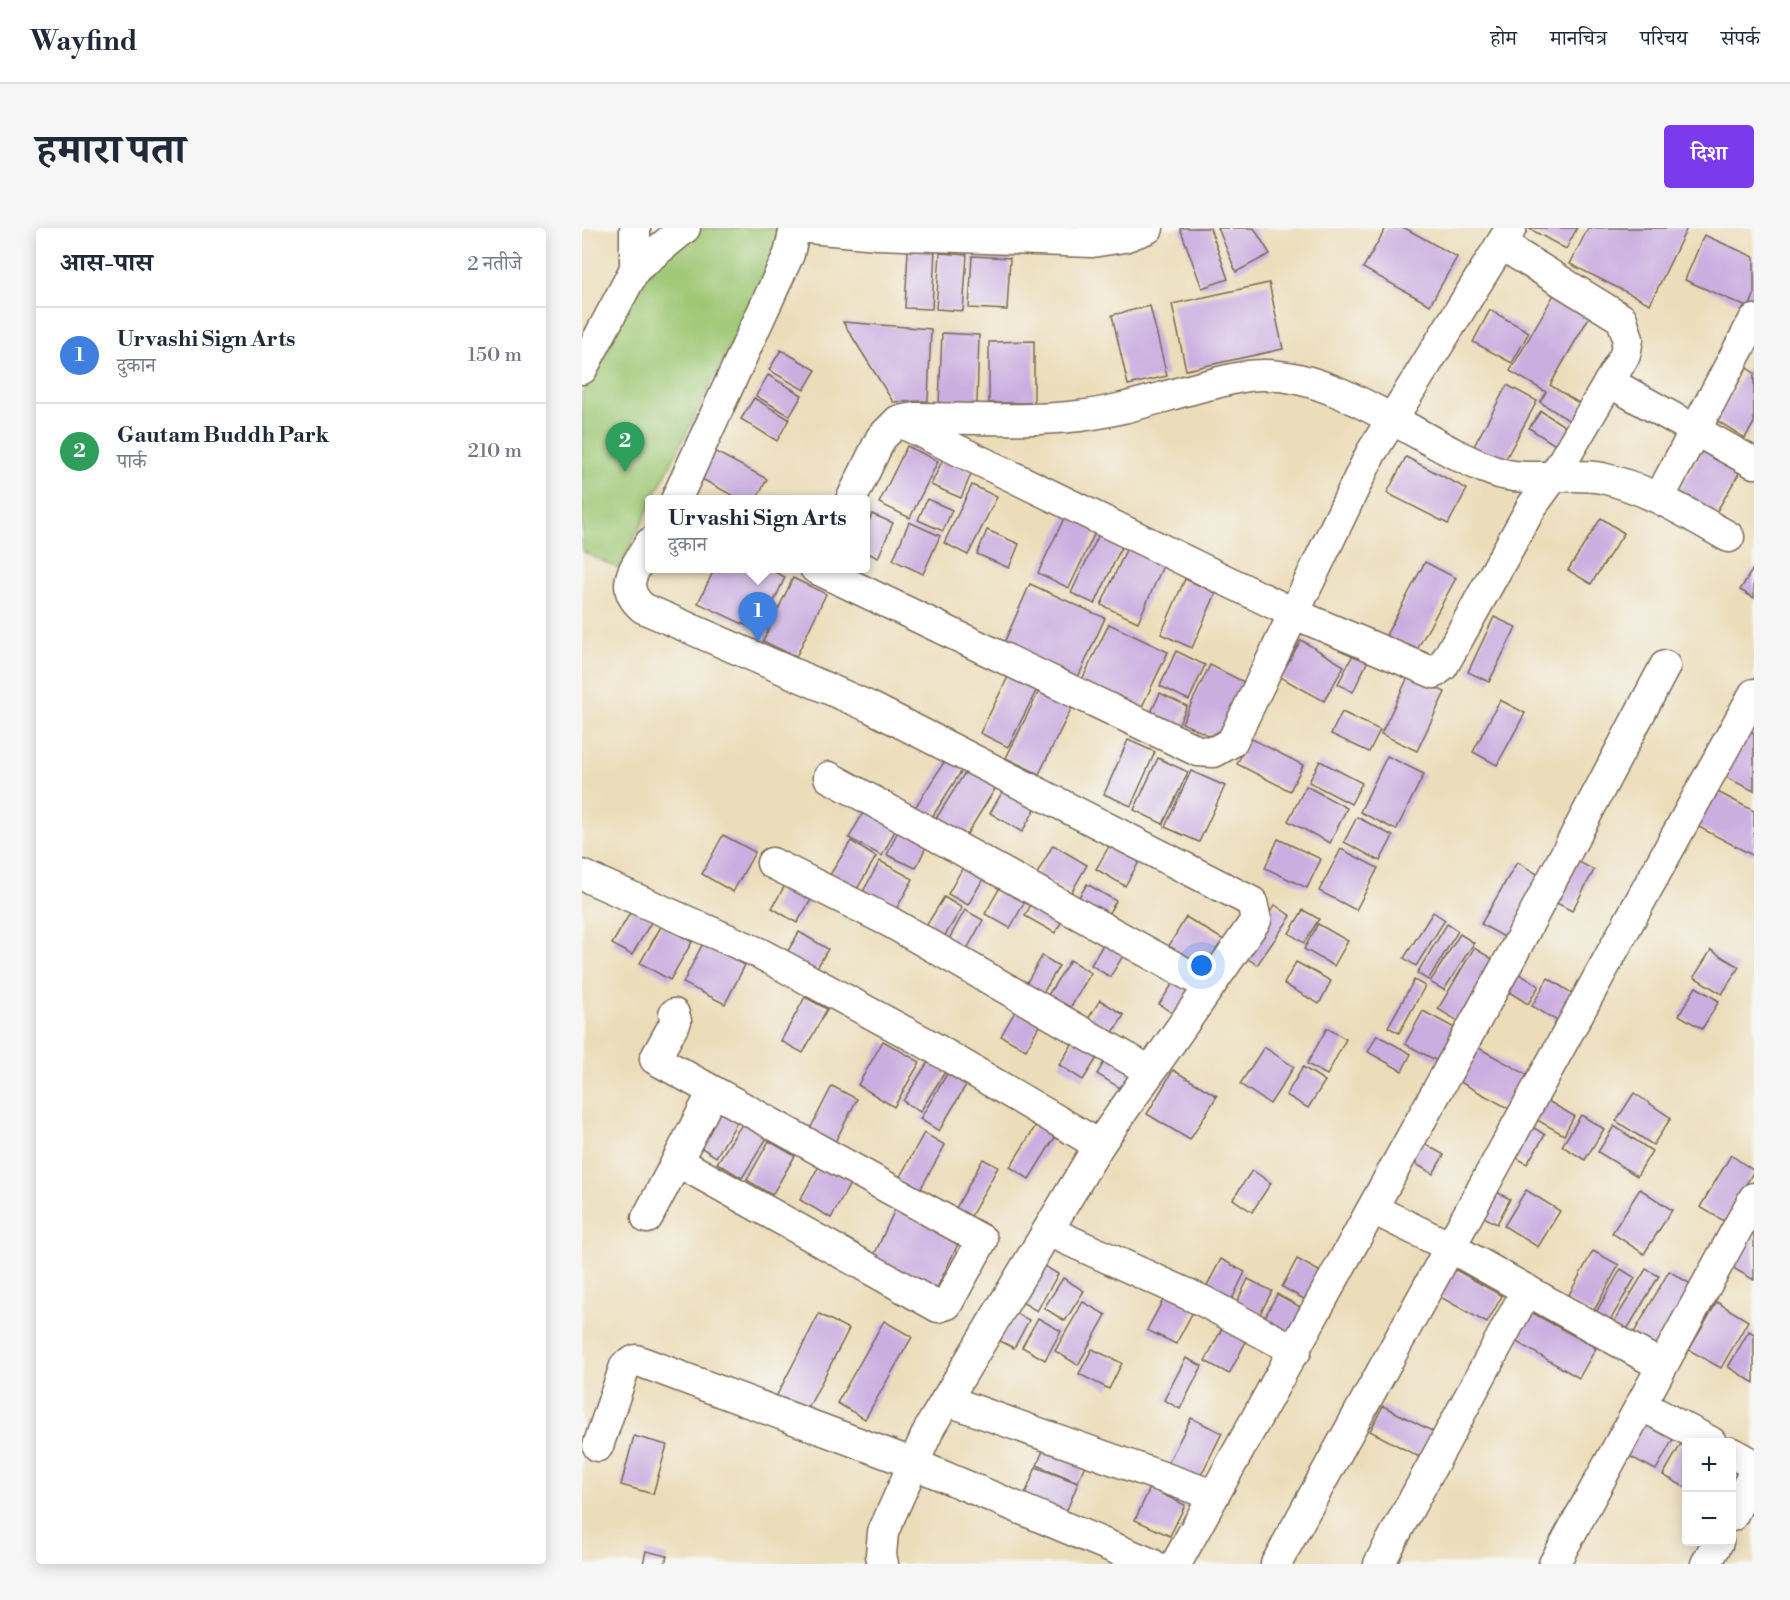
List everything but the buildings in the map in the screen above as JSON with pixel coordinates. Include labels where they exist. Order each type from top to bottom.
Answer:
[{"type":"street","points":[[635,228],[635,269]]},
{"type":"street","points":[[582,369],[635,269],[685,228]]},
{"type":"street","points":[[678,495],[789,254],[795,228]]},
{"type":"street","points":[[809,228],[878,234],[1092,242],[1124,237],[1148,228]]},
{"type":"street","points":[[824,573],[1198,751],[1214,752],[1232,742],[1295,614],[1371,453],[1507,236],[1622,320],[1628,339],[1625,355],[1554,476],[1533,506],[1443,666],[1434,673],[1295,614],[898,421]]},
{"type":"street","points":[[1659,498],[1754,320]]},
{"type":"street","points":[[853,495],[881,438],[898,421],[916,418],[1079,416],[1259,374],[1301,379],[1357,400],[1392,421],[1496,473],[1517,476],[1602,478],[1659,498],[1729,537]]},
{"type":"street","points":[[1609,382],[1754,463]]},
{"type":"street","points":[[645,552],[631,577],[629,589],[632,599],[643,608],[870,707],[1251,902],[1256,920],[1099,1145],[946,1400],[912,1463],[883,1532],[881,1555],[883,1564]]},
{"type":"street","points":[[1176,1564],[1296,1351],[1511,957],[1665,666]]},
{"type":"street","points":[[1276,1564],[1450,1247],[1750,711]]},
{"type":"street","points":[[829,777],[1209,986]]},
{"type":"street","points":[[772,863],[890,922],[1150,1071]]},
{"type":"street","points":[[582,875],[759,953],[924,1042],[1099,1145]]},
{"type":"street","points":[[674,1014],[676,1021],[655,1059],[982,1240],[951,1300],[947,1305],[938,1307],[677,1161]]},
{"type":"street","points":[[647,1218],[713,1092]]},
{"type":"street","points":[[1554,1564],[1754,1198]]},
{"type":"street","points":[[1373,1209],[1450,1247],[1662,1366]]},
{"type":"street","points":[[1048,1231],[1203,1301],[1296,1351]]},
{"type":"street","points":[[963,1275],[1007,1299]]},
{"type":"street","points":[[1379,1564],[1527,1290]]},
{"type":"street","points":[[598,1446],[625,1366],[636,1360],[912,1463],[1152,1564]]},
{"type":"street","points":[[946,1400],[1213,1495]]},
{"type":"street","points":[[1641,1405],[1702,1438]]},
{"type":"street","points":[[1736,1456],[1754,1465]]},
{"type":"street","points":[[1736,1507],[1754,1473]]},
{"type":"street","points":[[1706,1564],[1716,1546]]},
{"type":"green space","points":[[704,228],[776,228],[780,247],[655,495],[645,495],[645,516],[619,569],[582,551],[582,393],[638,284],[671,251]]},
{"type":"place","name":"Gautam Buddh Park","points":[[625,472]]},
{"type":"place","name":"Urvashi Sign Arts","points":[[758,642]]}]
